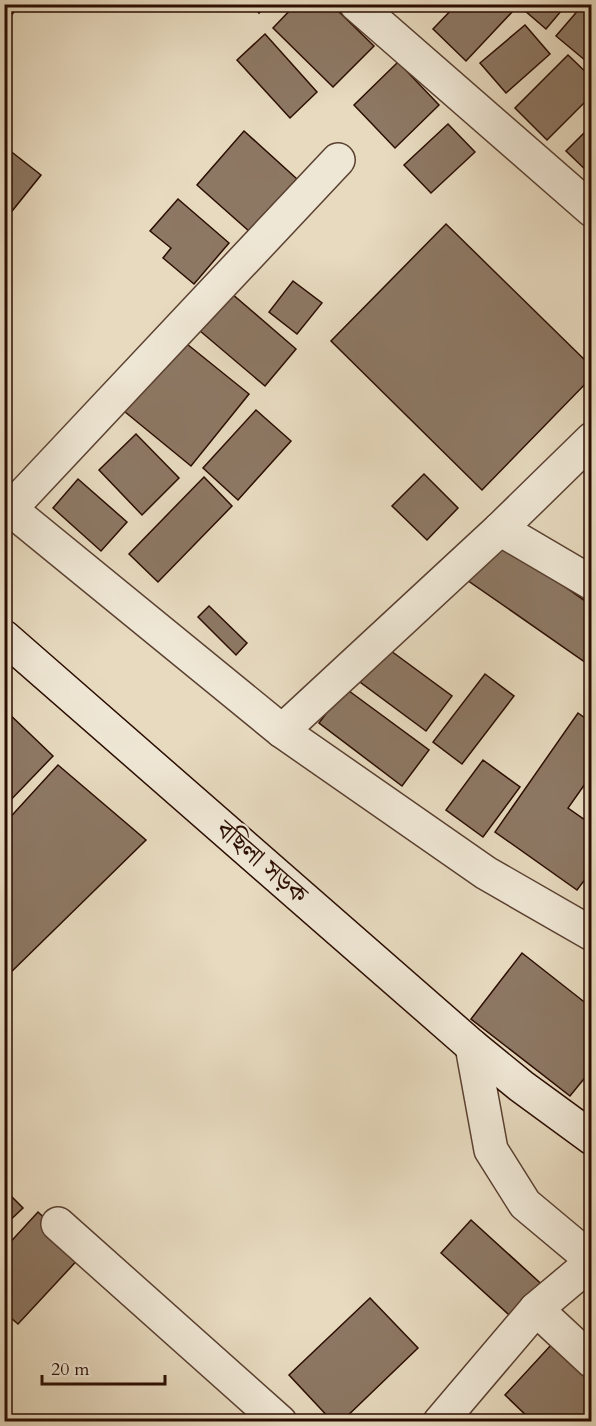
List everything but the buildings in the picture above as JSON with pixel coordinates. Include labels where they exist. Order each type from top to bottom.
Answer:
[{"type":"street","points":[[356,4],[591,210]]},
{"type":"street","points":[[338,160],[8,506],[282,731],[486,873],[591,934]]},
{"type":"street","points":[[282,731],[500,529],[591,439]]},
{"type":"street","points":[[500,529],[591,583]]},
{"type":"street","name":"বছিলা সড়ক","points":[[4,637],[472,1046],[591,1138]]},
{"type":"street","points":[[440,1422],[536,1309],[591,1261],[525,1204],[491,1150],[472,1046]]},
{"type":"street","points":[[58,1224],[280,1422]]},
{"type":"street","points":[[536,1309],[591,1361]]}]
